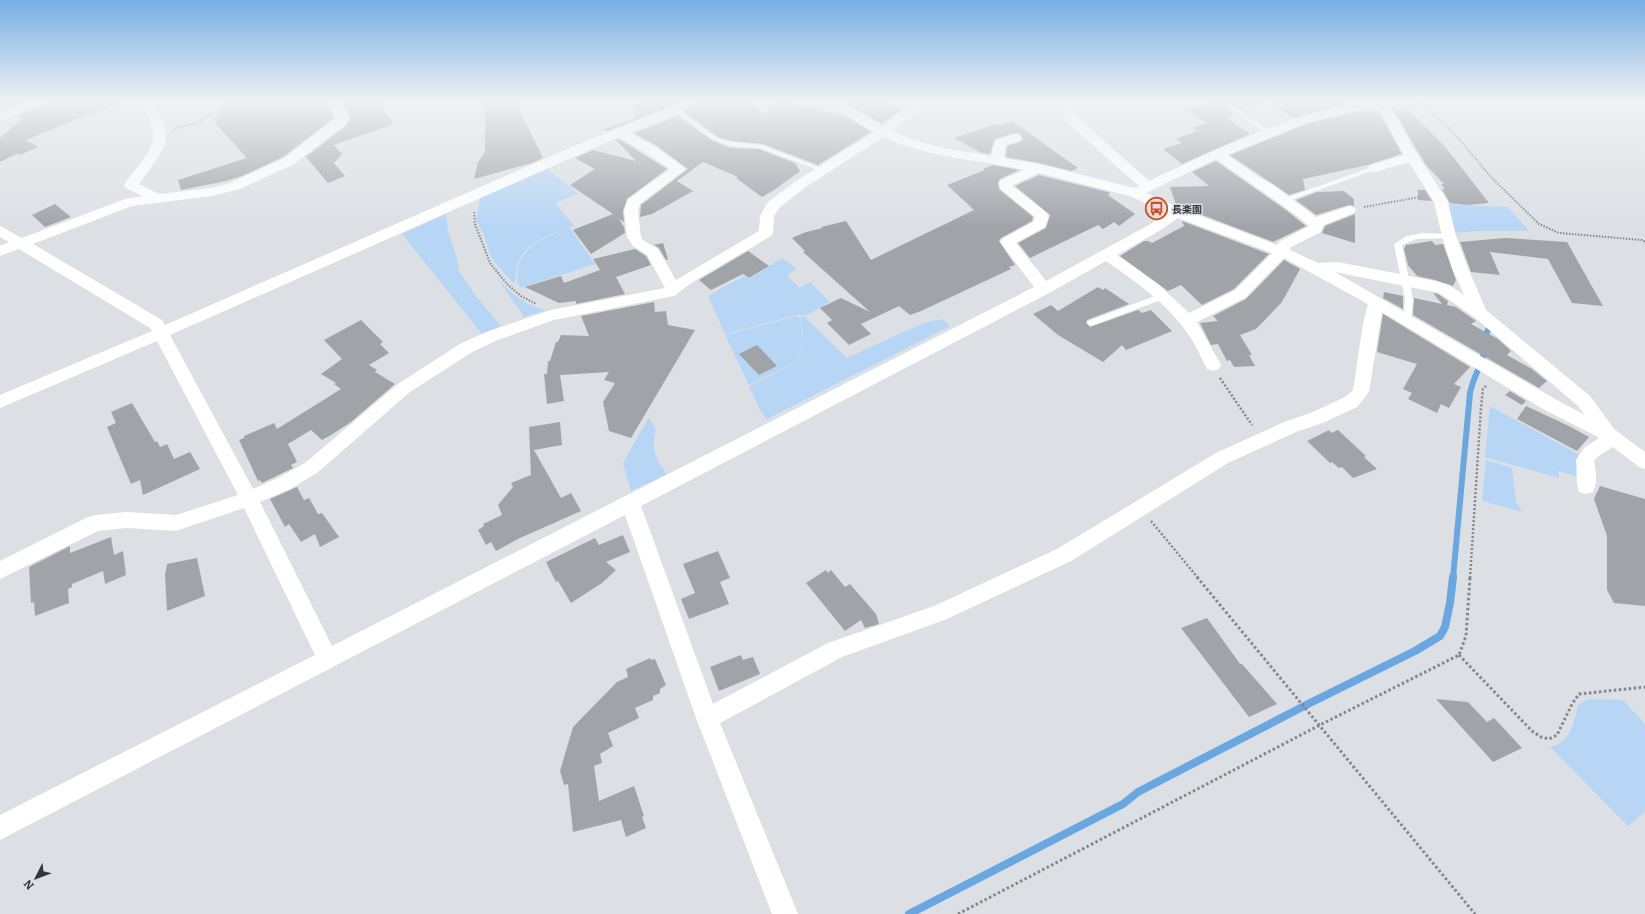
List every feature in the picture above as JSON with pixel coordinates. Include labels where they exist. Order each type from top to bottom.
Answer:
[{"type":"street","points":[[157,199],[131,185],[142,168],[151,160],[158,150],[160,144]]},
{"type":"street","points":[[0,252],[130,202],[211,192],[234,186],[289,160],[313,144]]},
{"type":"street","points":[[0,402],[593,144]]},
{"type":"street","points":[[640,144],[679,169],[633,202],[631,211],[634,237],[638,243],[653,252],[673,289]]},
{"type":"street","points":[[0,570],[95,523],[126,520],[176,523],[249,500],[283,484],[311,468],[404,388],[466,348],[492,336],[555,314],[670,292],[695,274],[766,233],[767,216],[774,205],[801,184],[864,144]]},
{"type":"street","points":[[910,144],[925,148],[1039,168],[1141,190],[1217,154],[1243,144]]},
{"type":"street","points":[[997,160],[1000,144]]},
{"type":"street","points":[[1096,144],[1141,190],[1177,212],[1282,252],[1317,268],[1550,404],[1608,434],[1645,462]]},
{"type":"street","points":[[1405,144],[1441,202],[1449,236],[1460,268],[1480,313]]},
{"type":"street","points":[[1186,321],[1240,294],[1282,252],[1285,244],[1316,229],[1317,224],[1267,187],[1254,180],[1217,154]]},
{"type":"street","points":[[1375,168],[1412,157]]},
{"type":"street","points":[[1039,168],[1006,183],[1007,189],[1042,216],[1040,224],[1007,242],[1044,289]]},
{"type":"street","points":[[1315,223],[1349,210]]},
{"type":"street","points":[[0,828],[1044,289],[1108,255],[1154,228],[1177,212]]},
{"type":"street","points":[[0,231],[156,324],[249,500],[328,659]]},
{"type":"street","points":[[1108,255],[1162,296],[1186,321],[1194,330],[1213,365]]},
{"type":"street","points":[[1317,268],[1338,267],[1435,286],[1444,289],[1480,313],[1584,401],[1608,434],[1606,443],[1591,452],[1585,460],[1587,477],[1586,487]]},
{"type":"street","points":[[707,718],[729,708],[835,650],[940,613],[1064,555],[1222,458],[1351,402],[1362,392],[1371,324],[1376,302]]},
{"type":"street","points":[[630,503],[707,718],[785,914]]},
{"type":"lane","points":[[730,144],[760,146],[823,170]]},
{"type":"lane","points":[[1283,200],[1375,168]]},
{"type":"lane","points":[[1407,320],[1409,300],[1398,244],[1411,237],[1431,235],[1449,236]]},
{"type":"lane","points":[[1091,323],[1162,296]]},
{"type":"path","points":[[1463,144],[1491,177],[1539,224],[1548,229],[1559,232],[1642,240],[1645,242]]},
{"type":"path","points":[[473,195],[476,198],[473,222],[492,266],[515,291],[526,300],[550,307],[555,314]]},
{"type":"path","points":[[1349,210],[1380,203],[1436,195]]},
{"type":"path","points":[[1213,365],[1225,387],[1262,440]]},
{"type":"path","points":[[958,914],[1320,725],[1459,655],[1466,636],[1483,389],[1495,372]]},
{"type":"path","points":[[1140,508],[1475,914]]},
{"type":"path","points":[[1459,655],[1532,730],[1541,737],[1549,739],[1557,735],[1572,704],[1579,694],[1645,687]]},
{"type":"shaded area","points":[[545,166],[578,194],[555,203],[574,226],[543,238],[529,247],[519,260],[514,284],[490,255],[484,235],[476,220],[481,194]]},
{"type":"shaded area","points":[[1445,204],[1508,207],[1529,231],[1476,231],[1453,233]]},
{"type":"shaded area","points":[[446,214],[448,231],[456,255],[459,271],[475,295],[501,326],[482,334],[402,234]]},
{"type":"shaded area","points":[[570,228],[595,264],[521,288],[517,283],[518,266],[524,254],[542,240]]},
{"type":"shaded area","points":[[782,258],[797,269],[787,275],[799,288],[810,282],[830,302],[807,315],[797,315],[725,334],[708,296],[744,276],[749,279]]},
{"type":"shaded area","points":[[497,278],[507,289],[525,302],[546,310],[524,317]]},
{"type":"shaded area","points":[[797,316],[799,317],[802,347],[793,364],[749,385],[725,335]]},
{"type":"shaded area","points":[[800,316],[805,317],[847,358],[923,323],[943,319],[950,326],[767,419],[760,410],[749,386],[794,364],[798,359],[803,342]]},
{"type":"shaded area","points":[[1490,406],[1578,454],[1577,476],[1558,471],[1559,478],[1485,457]]},
{"type":"shaded area","points":[[649,417],[656,429],[654,442],[655,453],[667,474],[631,491],[623,463]]},
{"type":"shaded area","points":[[1486,460],[1512,468],[1516,502],[1522,512],[1482,501]]},
{"type":"shaded area","points":[[1588,699],[1623,700],[1645,724],[1645,812],[1628,826],[1550,747],[1557,745],[1567,737],[1573,725],[1578,705]]},
{"type":"building","points":[[0,144],[32,144],[38,147],[20,155],[17,154],[0,162]]},
{"type":"building","points":[[234,144],[300,144],[283,157],[242,176],[226,181],[181,190],[178,180],[247,158]]},
{"type":"building","points":[[323,144],[338,144],[334,145],[342,154],[334,163],[345,176],[328,183],[306,157]]},
{"type":"building","points":[[485,144],[536,144],[543,158],[532,163],[474,179],[478,162],[485,152]]},
{"type":"building","points":[[619,144],[626,144],[667,169],[627,199],[623,211],[624,222],[619,219],[624,227],[625,233],[591,254],[573,230],[613,214],[570,185],[595,169],[575,158],[593,150],[636,161]]},
{"type":"building","points":[[653,144],[720,144],[731,148],[759,149],[795,163],[800,171],[762,197],[736,178],[738,177],[703,162],[677,181],[693,191],[652,214],[640,217],[641,205],[688,169]]},
{"type":"building","points":[[759,144],[852,144],[818,165]]},
{"type":"building","points":[[965,144],[993,144],[990,154],[982,153]]},
{"type":"building","points":[[1015,144],[1044,144],[1078,168],[1072,171],[1006,157],[1007,146]]},
{"type":"building","points":[[1180,144],[1228,144],[1182,164],[1163,149]]},
{"type":"building","points":[[1258,144],[1396,144],[1402,154],[1368,165],[1303,179],[1305,190],[1289,195],[1230,155]]},
{"type":"building","points":[[1413,144],[1442,144],[1489,203],[1467,205],[1450,203],[1442,189],[1445,189],[1441,184],[1444,184],[1426,165]]},
{"type":"building","points":[[1216,161],[1286,210],[1306,226],[1273,242],[1176,205],[1170,187],[1209,186],[1192,172]]},
{"type":"building","points":[[993,165],[1019,170],[1000,179],[998,183],[999,189],[1033,217],[1032,221],[1001,238],[999,241],[1015,265],[1009,267],[1011,269],[921,311],[910,315],[899,306],[861,324],[871,334],[849,345],[827,323],[832,320],[820,308],[841,298],[870,312],[803,252],[805,251],[792,238],[806,232],[823,228],[821,227],[846,221],[871,260],[974,210],[947,185],[985,170],[983,169]]},
{"type":"building","points":[[1039,175],[1108,192],[1110,193],[1108,195],[1135,214],[1119,226],[1114,222],[1103,229],[1098,225],[1030,258],[1018,243],[1046,228],[1050,215],[1015,186]]},
{"type":"building","points":[[1418,190],[1425,190],[1432,201],[1418,200]]},
{"type":"building","points":[[1344,191],[1354,199],[1354,206],[1349,205],[1316,215],[1296,200],[1317,192]]},
{"type":"building","points":[[55,204],[71,217],[45,227],[32,215]]},
{"type":"building","points":[[1355,214],[1355,243],[1322,233],[1325,226]]},
{"type":"building","points":[[1182,221],[1269,254],[1234,289],[1202,305],[1181,285],[1168,291],[1120,256],[1144,241],[1152,243],[1184,226]]},
{"type":"building","points":[[1505,238],[1567,242],[1603,306],[1572,303],[1548,259],[1490,252],[1500,275],[1471,272],[1460,242]]},
{"type":"building","points":[[1432,241],[1435,245],[1443,244],[1456,280],[1453,286],[1417,276],[1408,265],[1404,249],[1406,245]]},
{"type":"building","points":[[663,243],[668,259],[666,260],[659,248],[654,245]]},
{"type":"building","points":[[635,249],[646,256],[651,265],[616,277],[625,294],[576,304],[576,301],[559,303],[525,287],[561,276],[564,283],[600,270],[593,259]]},
{"type":"building","points":[[748,251],[769,266],[749,278],[743,274],[711,290],[699,280]]},
{"type":"building","points":[[1284,260],[1300,269],[1282,302],[1256,329],[1240,335],[1252,355],[1249,355],[1255,366],[1234,367],[1230,360],[1227,361],[1218,344],[1211,345],[1200,323],[1218,321],[1213,316],[1246,299]]},
{"type":"building","points":[[1098,287],[1103,290],[1105,288],[1129,304],[1087,320],[1086,323],[1090,327],[1138,310],[1142,313],[1151,310],[1172,331],[1126,350],[1122,345],[1103,362],[1058,335],[1033,314],[1051,305],[1058,311]]},
{"type":"building","points":[[1384,292],[1403,296],[1403,309],[1383,298]]},
{"type":"building","points":[[1433,293],[1438,294],[1448,301],[1447,305],[1456,307],[1476,321],[1471,324],[1498,339],[1511,351],[1507,355],[1532,369],[1547,381],[1539,388],[1413,315],[1414,298],[1442,304]]},
{"type":"building","points":[[654,302],[655,312],[666,311],[668,325],[695,330],[631,438],[609,431],[603,402],[615,383],[604,380],[609,372],[560,375],[564,401],[547,404],[544,374],[547,374],[548,361],[550,361],[556,342],[558,342],[561,335],[589,336],[581,316]]},
{"type":"building","points":[[1383,314],[1470,367],[1454,384],[1461,387],[1449,408],[1441,404],[1437,413],[1408,399],[1412,393],[1403,389],[1417,364],[1377,352]]},
{"type":"building","points":[[361,320],[383,342],[380,344],[389,353],[369,365],[377,370],[375,372],[395,384],[351,422],[331,435],[322,440],[311,430],[288,444],[297,462],[291,465],[293,468],[262,483],[260,480],[258,481],[239,440],[244,438],[244,436],[274,423],[277,429],[341,389],[334,384],[336,383],[321,374],[342,359],[324,340]]},
{"type":"building","points":[[757,345],[777,366],[759,375],[739,354]]},
{"type":"building","points":[[1510,391],[1526,401],[1522,405],[1505,395]]},
{"type":"building","points":[[132,403],[155,442],[157,441],[160,447],[167,444],[174,459],[190,452],[200,469],[143,495],[140,480],[131,484],[107,427],[116,423],[111,412]]},
{"type":"building","points":[[1526,406],[1589,437],[1577,451],[1517,419]]},
{"type":"building","points":[[560,422],[562,445],[534,450],[561,498],[571,493],[581,511],[520,538],[496,551],[491,542],[486,545],[478,530],[484,526],[483,524],[502,515],[498,505],[513,487],[511,483],[531,475],[529,427]]},
{"type":"building","points":[[1329,430],[1331,433],[1338,430],[1366,456],[1364,457],[1377,469],[1353,478],[1342,467],[1339,468],[1332,462],[1330,463],[1307,441]]},
{"type":"building","points":[[1600,486],[1645,499],[1645,606],[1614,603],[1607,590],[1607,536],[1594,499]]},
{"type":"building","points":[[297,487],[304,500],[309,498],[318,514],[322,513],[339,537],[320,547],[315,534],[301,542],[289,524],[285,527],[270,499]]},
{"type":"building","points":[[623,535],[630,552],[606,562],[616,570],[602,583],[571,603],[558,581],[556,582],[546,562],[595,538],[599,545]]},
{"type":"building","points":[[111,537],[114,555],[123,551],[126,575],[105,584],[103,571],[72,584],[72,587],[68,589],[69,603],[35,616],[34,602],[31,603],[29,567],[70,546],[70,553]]},
{"type":"building","points":[[718,551],[730,578],[720,582],[729,604],[689,619],[681,599],[695,593],[683,564]]},
{"type":"building","points":[[197,558],[205,596],[167,611],[165,575],[167,564]]},
{"type":"building","points":[[826,570],[828,573],[831,570],[845,587],[850,584],[876,614],[879,624],[865,628],[861,620],[845,631],[806,583]]},
{"type":"building","points":[[1207,618],[1240,664],[1242,664],[1277,704],[1249,717],[1181,628]]},
{"type":"building","points":[[741,655],[743,660],[753,657],[760,674],[719,691],[710,667]]},
{"type":"building","points":[[650,658],[651,660],[655,659],[666,685],[660,689],[660,693],[653,696],[653,700],[635,708],[639,718],[608,733],[613,746],[600,754],[602,763],[594,766],[599,801],[634,786],[644,816],[642,817],[646,828],[626,837],[621,820],[573,832],[568,784],[564,785],[560,771],[573,727],[617,682],[628,677],[626,669]]},
{"type":"building","points":[[1436,699],[1468,702],[1487,722],[1494,718],[1522,748],[1493,762]]},
{"type":"waterway","points":[[1453,578],[1470,393],[1482,360],[1487,332],[1492,324]]},
{"type":"waterway","points":[[909,914],[1123,804],[1138,792],[1310,703],[1415,651],[1440,636],[1445,627],[1453,577]]},
{"type":"place","name":"長楽園","points":[[1157,209]]}]
